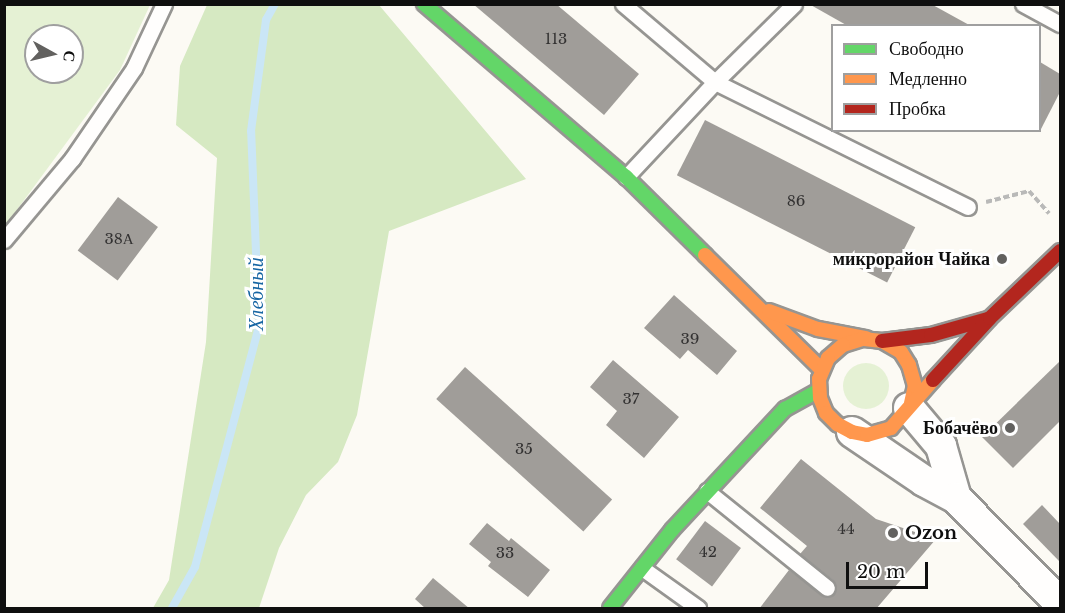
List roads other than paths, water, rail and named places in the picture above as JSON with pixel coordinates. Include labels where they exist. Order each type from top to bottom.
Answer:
[{"type":"street","points":[[424,4],[626,177],[822,370]]},
{"type":"street","points":[[852,432],[867,435],[884,432],[897,423],[990,318],[1060,251]]},
{"type":"street","points":[[754,303],[785,319],[818,329],[875,340],[901,352],[909,364],[915,386],[910,406]]},
{"type":"street","points":[[990,318],[931,335],[849,342],[837,348],[822,370],[819,390],[826,413],[837,424],[924,481],[956,498],[1060,603]]},
{"type":"street","points":[[610,609],[707,491],[785,409],[819,390]]},
{"type":"street","points":[[910,406],[941,446],[956,498]]},
{"type":"lane","points":[[4,240],[72,159],[128,77],[164,4]]},
{"type":"lane","points":[[622,4],[715,82],[968,207]]},
{"type":"lane","points":[[626,177],[715,82],[794,4]]},
{"type":"lane","points":[[1023,4],[1060,24]]},
{"type":"lane","points":[[707,491],[827,588]]},
{"type":"lane","points":[[642,568],[698,609]]},
{"type":"waterway","name":"Хлебный","points":[[172,608],[195,567],[259,327],[251,131],[266,20],[275,4]]},
{"type":"place","name":"микрорайон Чайка","points":[[1002,259]]},
{"type":"place","name":"Бобачёво","points":[[1010,428]]},
{"type":"place","name":"Ozon","points":[[893,533]]}]
